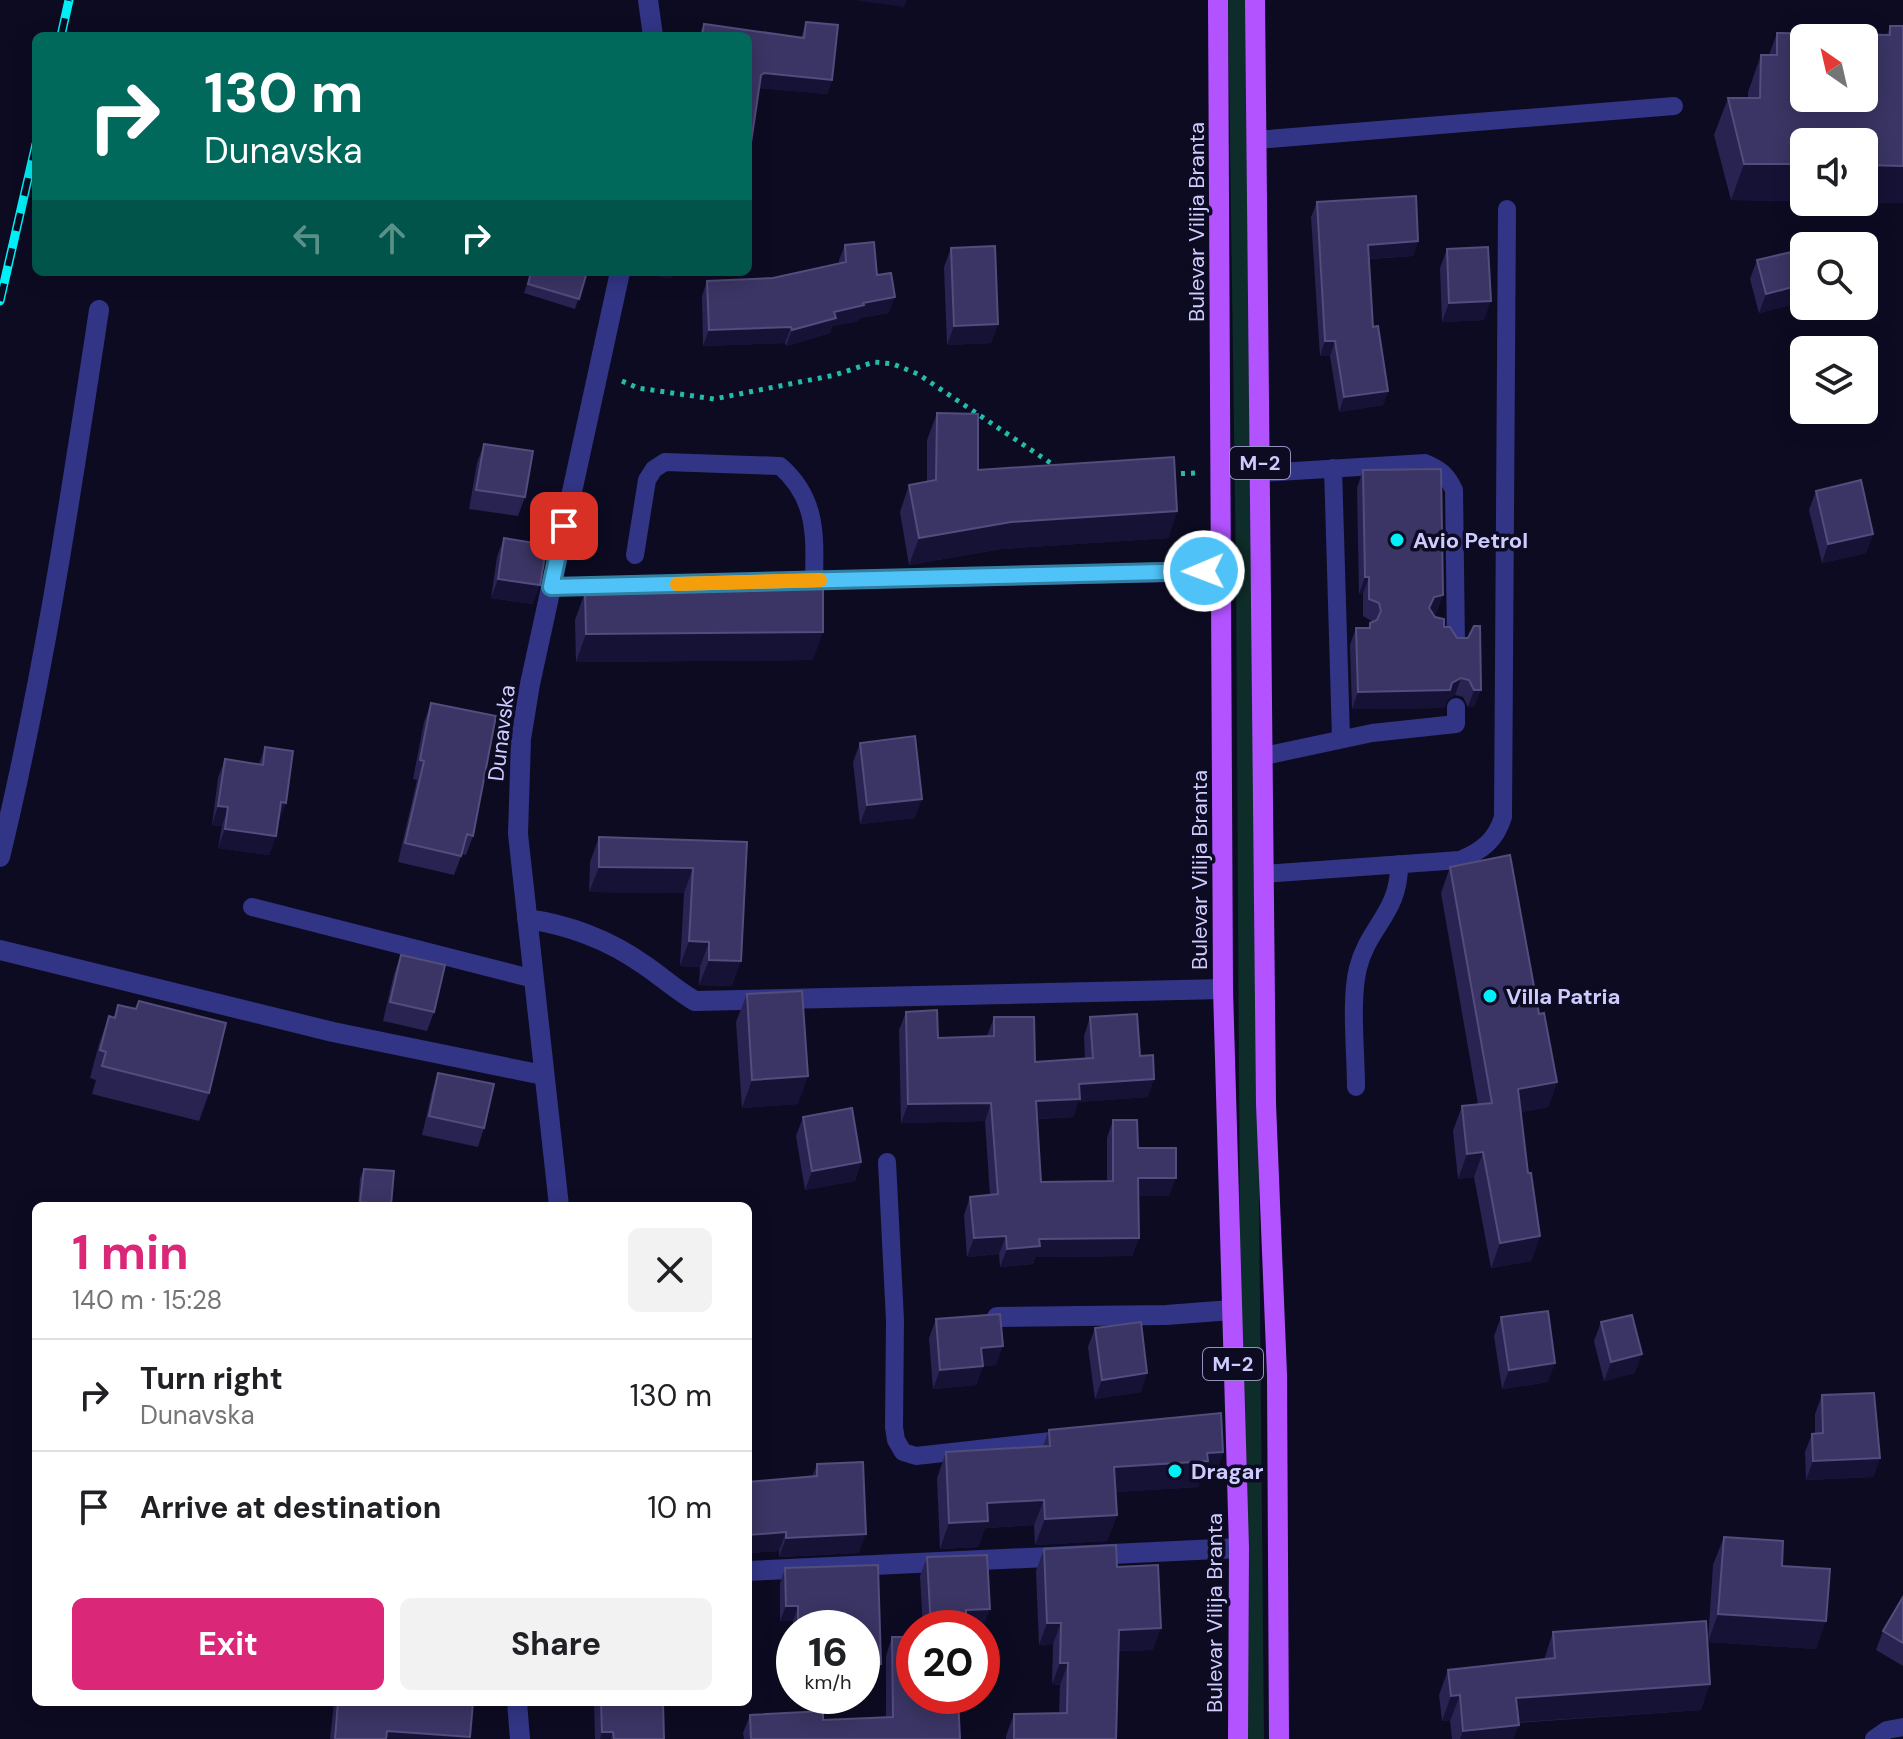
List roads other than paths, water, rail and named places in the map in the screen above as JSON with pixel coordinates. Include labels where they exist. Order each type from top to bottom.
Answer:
[{"type":"main road","name":"Bulevar Vilija Branta","points":[[1218,0],[1223,989],[1232,1310],[1228,1425],[1239,1548],[1238,1739]]},
{"type":"main road","name":"M-2","points":[[1255,0],[1266,1104],[1277,1375],[1279,1739]]},
{"type":"street","points":[[648,0],[652,32]]},
{"type":"street","name":"Dunavska","points":[[559,1202],[518,834],[518,784],[530,684],[619,276]]},
{"type":"street","points":[[0,857],[54,603],[99,310]]},
{"type":"street","points":[[527,919],[562,924],[599,938],[645,965],[695,1001],[1223,989]]},
{"type":"street","points":[[0,950],[333,1032],[543,1075]]},
{"type":"street","points":[[997,1317],[1166,1315],[1232,1310]]},
{"type":"street","points":[[752,1571],[1239,1548]]},
{"type":"street","points":[[517,1706],[520,1739]]},
{"type":"lane","points":[[1256,140],[1674,106]]},
{"type":"lane","points":[[1264,874],[1460,860],[1473,855],[1493,839],[1503,817],[1507,209]]},
{"type":"lane","points":[[635,555],[647,480],[654,469],[665,462],[780,466],[793,477],[803,493],[815,527],[814,580]]},
{"type":"lane","points":[[1260,473],[1425,463],[1439,469],[1454,490],[1456,644]]},
{"type":"lane","points":[[1333,468],[1344,630],[1341,738]]},
{"type":"lane","points":[[784,581],[1222,572]]},
{"type":"lane","points":[[551,587],[644,585]]},
{"type":"lane","points":[[1435,624],[1455,623]]},
{"type":"lane","points":[[1264,756],[1341,738],[1456,724],[1456,707]]},
{"type":"lane","points":[[1356,1087],[1356,979],[1363,952],[1394,902],[1400,877],[1399,864]]},
{"type":"lane","points":[[252,907],[534,979]]},
{"type":"lane","points":[[887,1162],[895,1320],[894,1427],[896,1440],[903,1452],[916,1456],[1091,1437]]},
{"type":"lane","points":[[1874,1739],[1887,1730],[1903,1727]]},
{"type":"railway","points":[[62,32],[69,0]]},
{"type":"railway","points":[[0,301],[32,161]]},
{"type":"place","name":"Avio Petrol","points":[[1397,540]]},
{"type":"place","name":"Villa Patria","points":[[1490,996]]},
{"type":"place","name":"Dragar","points":[[1175,1471]]}]
